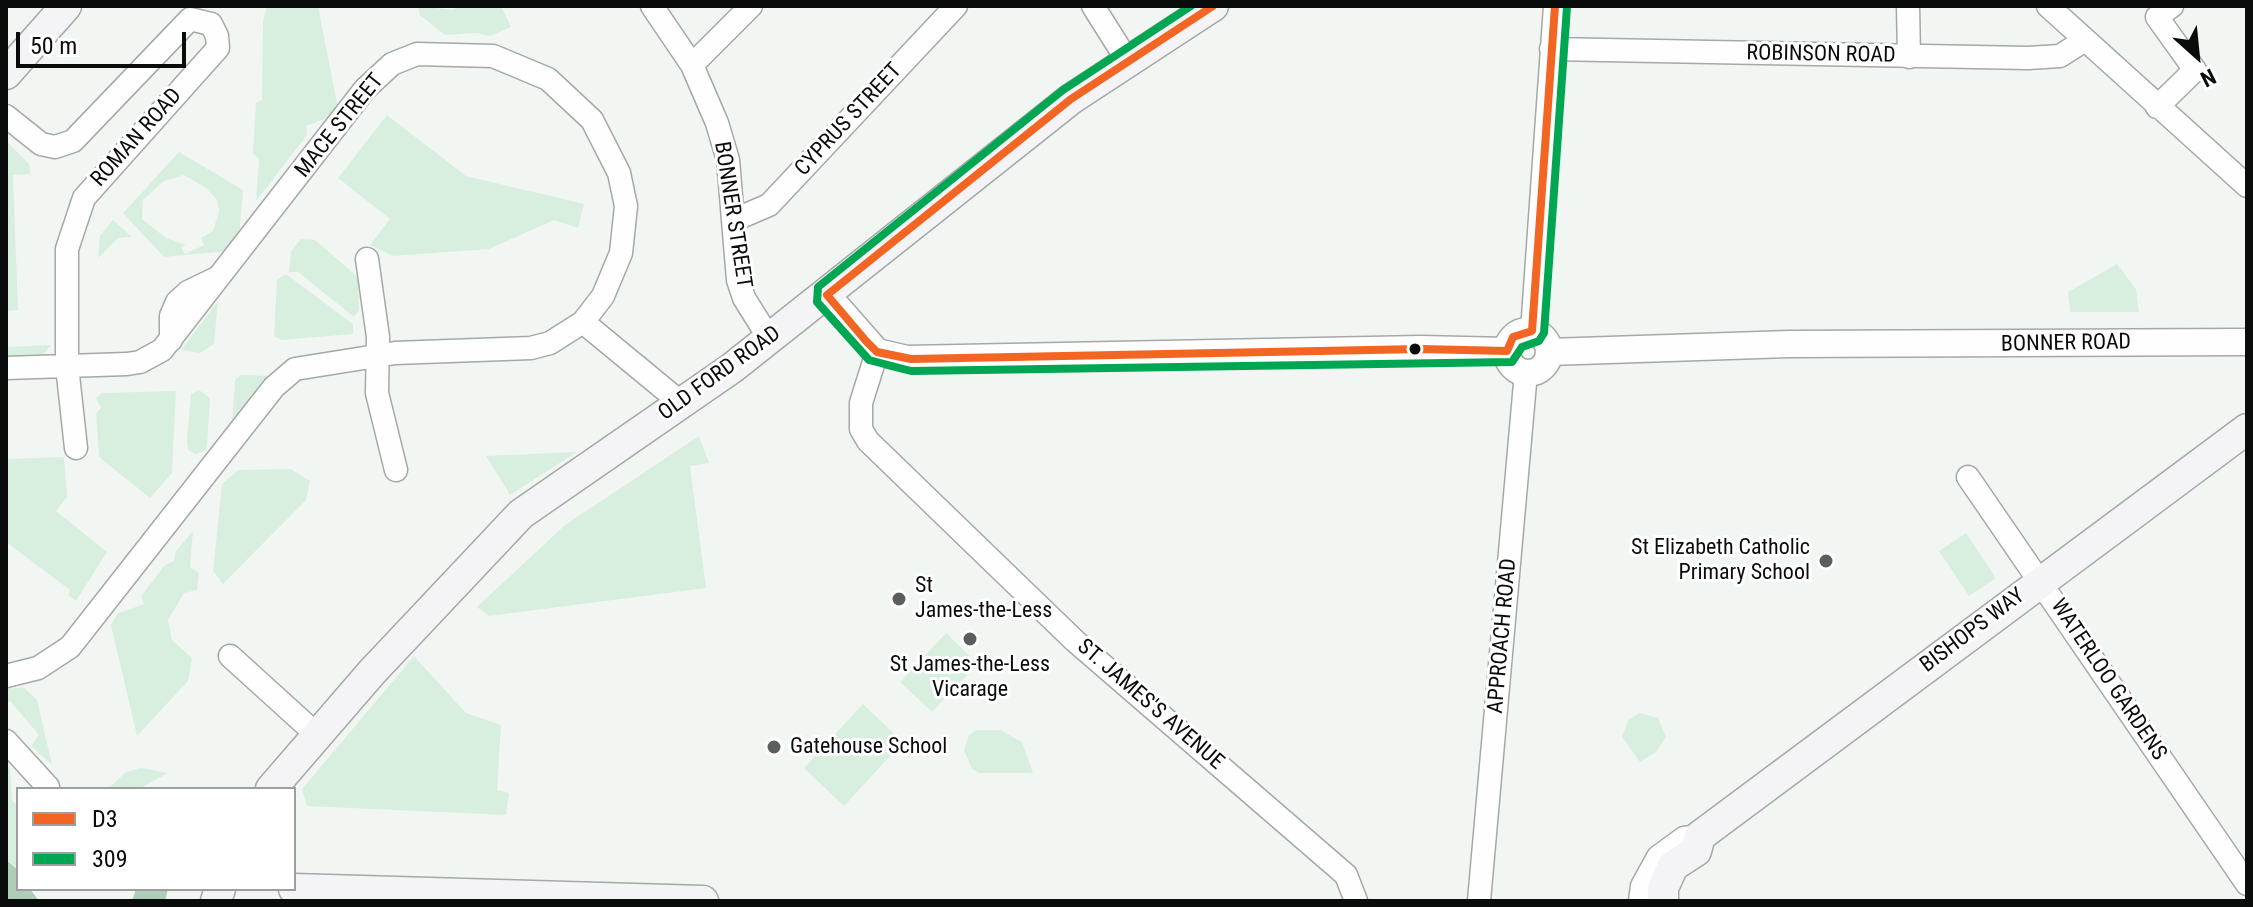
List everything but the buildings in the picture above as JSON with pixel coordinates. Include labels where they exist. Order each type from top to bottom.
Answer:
[{"type":"main road","points":[[6,74],[66,6]]},
{"type":"main road","name":"OLD FORD ROAD","points":[[273,787],[316,734],[521,514],[732,368],[1071,99],[1213,6]]},
{"type":"main road","name":"BISHOPS WAY","points":[[1663,901],[1663,888],[1673,866],[1696,851],[1700,836],[2247,429]]},
{"type":"main road","points":[[296,889],[703,901]]},
{"type":"street","name":"BONNER STREET","points":[[652,6],[692,65],[717,123],[728,160],[738,280],[752,312],[769,338]]},
{"type":"street","points":[[692,65],[751,6]]},
{"type":"street","name":"CYPRUS STREET","points":[[734,220],[769,205],[956,6]]},
{"type":"street","points":[[1093,6],[1127,60]]},
{"type":"street","points":[[1532,331],[1555,6]]},
{"type":"street","points":[[1908,6],[1909,57]]},
{"type":"street","points":[[2048,6],[2247,186]]},
{"type":"street","points":[[2157,107],[2195,70],[2157,17],[2172,6]]},
{"type":"street","name":"ROMAN ROAD","points":[[6,116],[41,144],[55,147],[73,141],[190,19],[211,24],[218,48],[84,198],[67,249],[67,366]]},
{"type":"street","name":"ROBINSON ROAD","points":[[1551,49],[1909,57],[2060,56],[2085,40]]},
{"type":"street","name":"MACE STREET","points":[[6,368],[140,362],[152,357],[171,340],[223,276],[382,72],[417,54],[477,54],[523,66],[560,87],[592,120],[614,159],[626,206],[624,241],[611,282],[583,322],[550,343],[531,348],[378,356],[303,365],[287,373],[70,647],[38,668],[6,676]]},
{"type":"street","points":[[367,259],[378,356],[377,393],[396,470]]},
{"type":"street","points":[[827,295],[877,352],[895,358],[1421,349],[1507,351]]},
{"type":"street","points":[[583,322],[680,402]]},
{"type":"street","points":[[1532,331],[1543,337],[1549,352],[1544,366],[1526,372],[1515,367],[1507,351],[1513,337],[1532,331]]},
{"type":"street","name":"BONNER ROAD","points":[[1549,352],[1801,345],[2247,342]]},
{"type":"street","name":"ST. JAMES'S AVENUE","points":[[877,352],[861,403],[861,429],[868,441],[1075,641],[1346,875],[1356,901]]},
{"type":"street","points":[[67,366],[76,448]]},
{"type":"street","name":"APPROACH ROAD","points":[[1479,901],[1526,372]]},
{"type":"street","name":"WATERLOO GARDENS","points":[[1968,477],[2247,884]]},
{"type":"street","points":[[230,656],[316,734]]},
{"type":"street","points":[[6,741],[48,787]]},
{"type":"street","name":"BISHOPS WAY","points":[[1640,901],[1642,886],[1658,857],[1684,838],[1700,836]]},
{"type":"shaded area","points":[[267,6],[318,6],[339,114],[306,126],[307,135],[256,201],[259,159],[253,154],[256,103],[262,100],[263,22]]},
{"type":"shaded area","points":[[418,6],[452,10],[464,6],[501,6],[511,27],[490,36],[476,33],[445,35],[420,15]]},
{"type":"shaded area","points":[[387,115],[466,176],[584,204],[578,228],[554,220],[489,249],[393,256],[370,245],[390,219],[338,178]]},
{"type":"shaded area","points":[[6,141],[29,164],[30,174],[13,175],[18,310],[6,311]]},
{"type":"shaded area","points":[[179,152],[243,190],[238,250],[164,257],[123,213]],"holes":[[[184,175],[206,188],[217,200],[219,211],[213,231],[201,238],[204,245],[185,254],[181,247],[186,245],[166,238],[142,219],[143,200],[164,181]]]},
{"type":"shaded area","points":[[113,220],[132,237],[118,238],[98,258],[100,235]]},
{"type":"shaded area","points":[[301,239],[315,240],[358,277],[359,310],[354,317],[298,272],[289,272],[291,251]]},
{"type":"shaded area","points":[[2117,264],[2136,289],[2139,312],[2070,312],[2068,292]]},
{"type":"shaded area","points":[[286,274],[353,324],[353,334],[281,340],[274,336],[277,280]]},
{"type":"shaded area","points":[[218,301],[214,344],[200,353],[181,350]]},
{"type":"shaded area","points":[[51,345],[42,356],[6,359],[6,347]]},
{"type":"shaded area","points":[[241,375],[269,376],[232,422],[235,380]]},
{"type":"shaded area","points":[[199,390],[210,398],[207,446],[205,451],[195,454],[188,450],[187,439],[191,394]]},
{"type":"shaded area","points":[[176,391],[172,473],[150,498],[99,457],[96,413],[101,408],[96,398],[102,393]]},
{"type":"shaded area","points":[[699,436],[709,463],[690,466],[706,588],[489,616],[477,607],[565,525]]},
{"type":"shaded area","points":[[577,452],[510,495],[486,456]]},
{"type":"shaded area","points":[[64,457],[67,497],[56,511],[107,552],[76,601],[68,595],[70,590],[6,542],[6,459]]},
{"type":"shaded area","points":[[291,469],[310,481],[306,500],[223,584],[213,571],[222,484],[238,470]]},
{"type":"shaded area","points":[[193,531],[190,567],[199,573],[197,590],[184,593],[168,620],[172,640],[192,658],[188,681],[137,736],[111,625],[117,614],[144,604],[141,596],[165,565],[174,561],[176,551]]},
{"type":"shaded area","points":[[1966,533],[1996,578],[1969,596],[1939,551]]},
{"type":"shaded area","points":[[946,633],[978,664],[932,712],[900,682]]},
{"type":"shaded area","points":[[414,656],[466,713],[501,725],[497,790],[509,793],[506,815],[307,806],[302,789]]},
{"type":"shaded area","points":[[23,687],[37,700],[52,765],[31,746],[39,735],[10,701],[6,705],[6,689]]},
{"type":"shaded area","points":[[863,704],[903,742],[844,806],[804,768]]},
{"type":"shaded area","points":[[1640,713],[1658,718],[1666,737],[1656,752],[1640,762],[1622,737],[1628,720]]},
{"type":"shaded area","points":[[976,730],[1000,730],[1022,742],[1033,773],[979,773],[972,769],[964,750],[969,735]]},
{"type":"shaded area","points":[[6,764],[10,768],[12,800],[16,805],[16,868],[6,860]]},
{"type":"shaded area","points":[[141,768],[168,773],[143,787],[110,787],[126,772]]},
{"type":"shaded area","points":[[6,860],[16,868],[16,891],[32,891],[39,901],[6,901]]},
{"type":"shaded area","points":[[135,891],[168,891],[165,901],[132,901]]},
{"type":"transit line","name":"309","points":[[1191,6],[1063,90],[818,287],[817,302],[869,360],[911,371],[1512,362],[1522,347],[1539,341],[1544,333],[1567,7]]},
{"type":"transit line","name":"D3","points":[[1213,6],[1071,99],[827,295],[866,341],[877,352],[911,359],[1421,349],[1507,351],[1513,337],[1532,331],[1555,6]]},
{"type":"place","name":"St Elizabeth Catholic Primary School","points":[[1826,561]]},
{"type":"place","name":"St James-the-Less","points":[[899,599]]},
{"type":"place","name":"St James-the-Less Vicarage","points":[[970,639]]},
{"type":"place","name":"Gatehouse School","points":[[774,747]]}]
